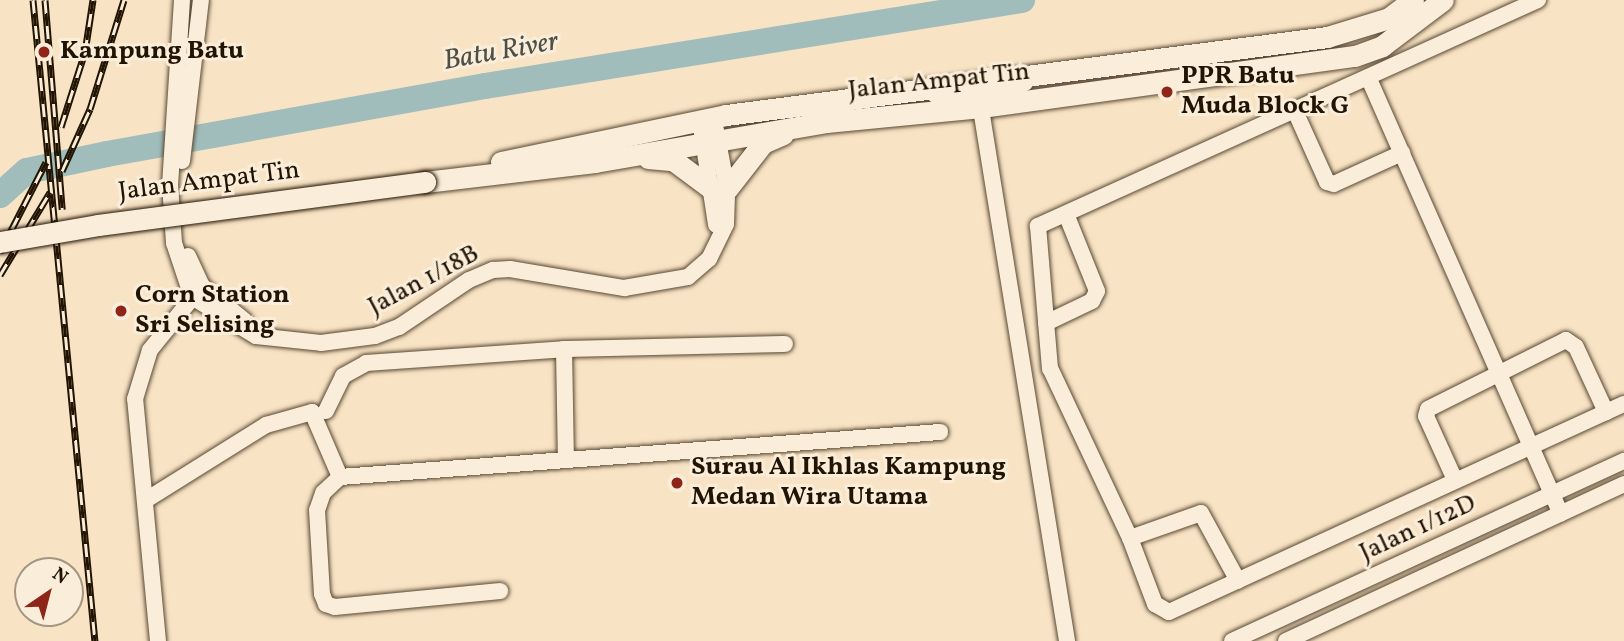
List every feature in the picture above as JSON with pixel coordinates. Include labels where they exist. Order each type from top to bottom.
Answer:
[{"type":"street","name":"Jalan Ampat Tin","points":[[425,182],[542,151],[709,129],[896,93],[1327,37],[1380,22],[1413,0]]},
{"type":"street","name":"Jalan Ampat Tin","points":[[0,242],[425,182],[594,162],[709,129],[850,120],[981,107],[1368,53],[1443,0]]},
{"type":"street","points":[[1538,0],[1369,79],[1038,226],[1050,368],[1130,538],[1160,610],[1169,612],[1530,444],[1624,404]]},
{"type":"street","points":[[158,641],[135,399],[139,378],[158,336],[197,292],[184,243],[174,184],[185,90],[200,8],[181,9],[185,90]]},
{"type":"street","points":[[981,107],[991,94],[1061,70]]},
{"type":"street","points":[[1369,79],[1561,513]]},
{"type":"street","points":[[896,93],[968,96],[978,100],[981,107],[1067,641]]},
{"type":"street","points":[[1295,111],[1327,182],[1334,184],[1402,153]]},
{"type":"street","points":[[594,162],[674,160],[720,189],[753,153],[772,137],[850,120]]},
{"type":"street","name":"Jalan 1/18B","points":[[197,292],[256,336],[321,343],[350,342],[399,327],[469,280],[493,270],[522,270],[624,288],[669,283],[700,269],[722,239],[720,189],[709,129]]},
{"type":"street","points":[[1046,323],[1092,300],[1097,291],[1066,214]]},
{"type":"street","points":[[1455,480],[1426,411],[1498,375],[1572,342],[1606,412]]},
{"type":"street","points":[[326,411],[343,376],[354,366],[564,349],[785,344]]},
{"type":"street","points":[[564,349],[565,460]]},
{"type":"street","points":[[146,500],[266,425],[312,412],[340,477]]},
{"type":"street","points":[[500,591],[335,607],[326,604],[317,510],[323,493],[340,477],[940,432]]},
{"type":"street","name":"Jalan 1/12D","points":[[1232,641],[1624,461]]},
{"type":"street","name":"Jalan 1/12D","points":[[1286,641],[1624,484]]},
{"type":"street","points":[[1130,538],[1201,513],[1238,581]]},
{"type":"waterway","name":"Batu River","points":[[0,195],[27,171],[107,154],[485,86],[1022,0]]},
{"type":"railway","points":[[33,0],[95,641]]},
{"type":"railway","points":[[45,0],[62,209]]},
{"type":"railway","points":[[61,127],[85,52],[93,0]]},
{"type":"railway","points":[[62,171],[90,109],[124,0]]},
{"type":"railway","points":[[0,252],[46,162]]},
{"type":"railway","points":[[0,275],[50,192]]},
{"type":"place","name":"Kampung Batu","points":[[44,52]]},
{"type":"place","name":"PPR Batu Muda Block G","points":[[1167,92]]},
{"type":"place","name":"Corn Station Sri Selising","points":[[121,311]]},
{"type":"place","name":"Surau Al Ikhlas Kampung Medan Wira Utama","points":[[677,483]]}]
